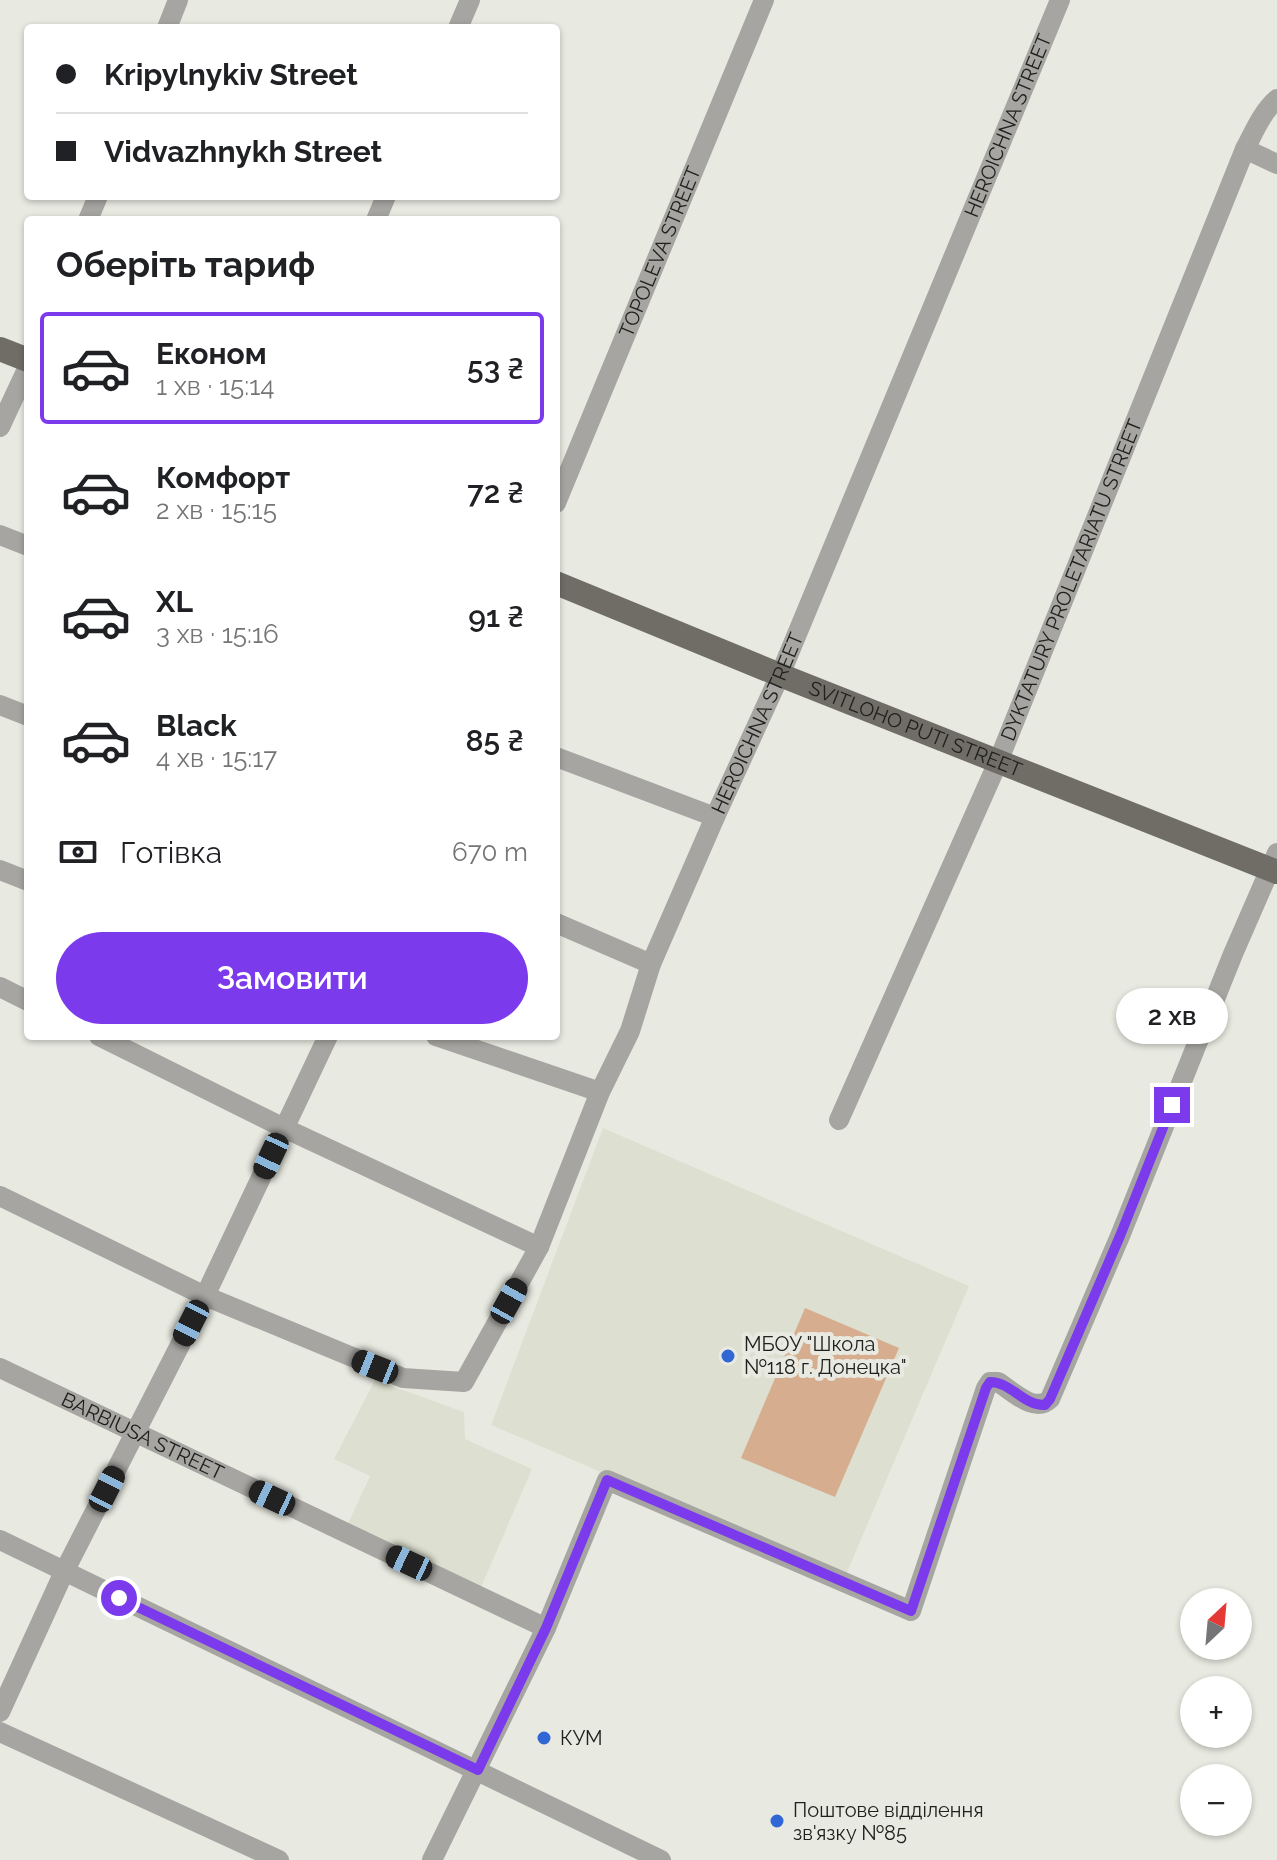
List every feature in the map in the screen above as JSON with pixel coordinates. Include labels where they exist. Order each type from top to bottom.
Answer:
[{"type":"main road","points":[[0,349],[24,358]]},
{"type":"main road","name":"SVITLOHO PUTI STREET","points":[[560,585],[998,762],[1275,865]]},
{"type":"street","points":[[169,24],[178,0]]},
{"type":"street","points":[[460,24],[470,0]]},
{"type":"street","name":"TOPOLEVA STREET","points":[[560,493],[764,0]]},
{"type":"street","name":"HEROICHNA STREET","points":[[205,1296],[403,1378],[464,1382],[539,1247],[600,1092],[630,1031],[651,964],[780,675],[1060,0]]},
{"type":"street","name":"DYKTATURY PROLETARIATU STREET","points":[[839,1120],[998,762],[1245,149],[1257,125],[1277,99]]},
{"type":"street","points":[[1245,149],[1277,164]]},
{"type":"street","points":[[0,427],[24,376]]},
{"type":"street","points":[[0,535],[24,544]]},
{"type":"street","points":[[0,705],[24,714]]},
{"type":"street","points":[[560,759],[715,817]]},
{"type":"street","points":[[432,1860],[546,1628],[607,1480],[911,1611],[986,1388],[990,1382],[998,1382],[1035,1405],[1045,1405],[1050,1399],[1120,1236],[1233,954],[1275,865]]},
{"type":"street","points":[[0,870],[24,879]]},
{"type":"street","points":[[560,925],[651,964]]},
{"type":"street","points":[[0,987],[24,999]]},
{"type":"street","points":[[107,1040],[284,1128],[539,1247]]},
{"type":"street","points":[[0,1712],[64,1572],[205,1296],[326,1040]]},
{"type":"street","points":[[448,1040],[600,1092]]},
{"type":"street","points":[[0,1196],[205,1296]]},
{"type":"street","name":"BARBIUSA STREET","points":[[0,1368],[546,1628]]},
{"type":"street","points":[[0,1540],[661,1860]]},
{"type":"street","points":[[0,1732],[279,1860]]},
{"type":"shaded area","name":"МБОУ \"Школа №118 г. Донецка\"","points":[[603,1128],[969,1286],[845,1577],[491,1425]]},
{"type":"shaded area","points":[[805,1308],[899,1348],[835,1497],[741,1458]]},
{"type":"shaded area","points":[[375,1380],[464,1412],[465,1439],[532,1469],[479,1592],[346,1528],[370,1476],[334,1459]]},
{"type":"place","name":"МБОУ \"Школа №118 г. Донецка\"","points":[[728,1356]]},
{"type":"place","name":"КУМ","points":[[544,1738]]},
{"type":"place","name":"Поштове відділення зв'язку №85","points":[[777,1821]]},
{"type":"route","points":[[119,1598],[478,1770],[546,1628],[607,1480],[911,1611],[986,1388],[990,1382],[998,1382],[1035,1405],[1045,1405],[1050,1399],[1172,1105]]}]
